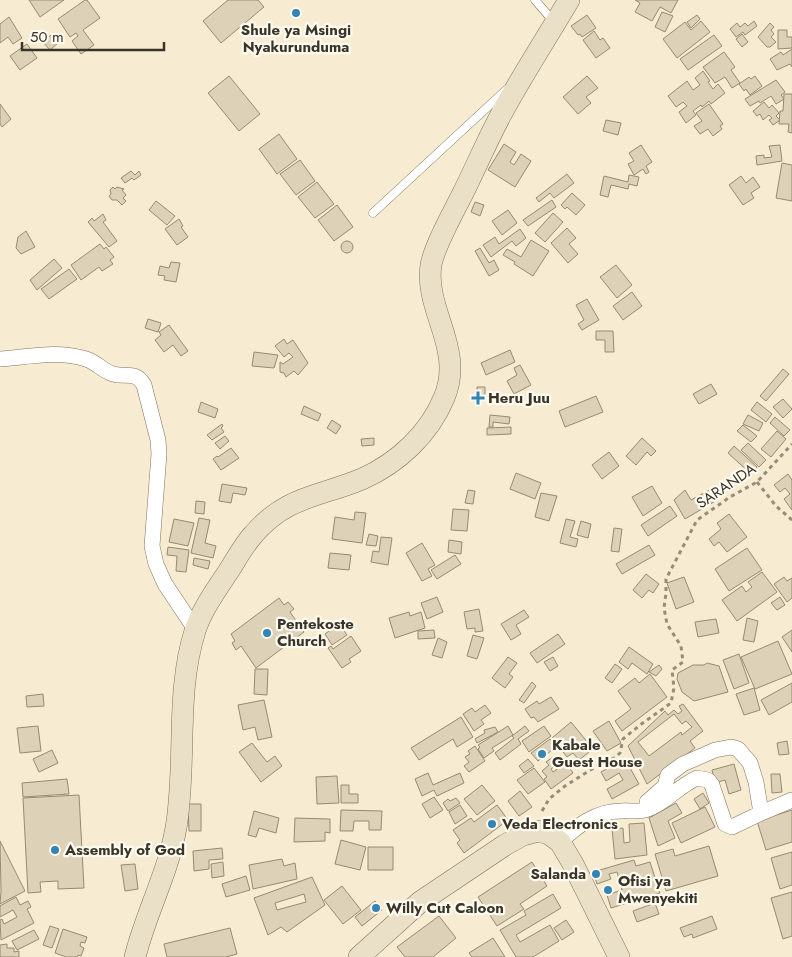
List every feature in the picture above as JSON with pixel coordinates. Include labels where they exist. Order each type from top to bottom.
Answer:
[{"type":"street","points":[[135,957],[168,862],[176,828],[185,693],[190,655],[196,629],[213,596],[242,551],[267,520],[296,501],[362,478],[386,465],[416,442],[430,423],[445,397],[450,363],[446,338],[430,283],[431,261],[452,214],[507,104],[569,0]]},
{"type":"street","points":[[0,359],[50,354],[78,357],[88,360],[110,373],[120,376],[131,375],[140,380],[144,385],[158,440],[159,462],[152,546],[156,564],[165,584],[196,629]]},
{"type":"street","points":[[636,811],[640,806],[652,800],[665,786],[668,775],[683,764],[715,750],[731,747],[738,749],[750,763],[756,782],[761,812]]},
{"type":"street","points":[[560,842],[578,825],[594,816],[619,810],[646,810],[664,801],[691,780],[701,778],[708,780],[712,785],[725,824],[732,827],[761,812],[792,800]]},
{"type":"street","points":[[360,957],[420,902],[522,835],[538,831],[549,834],[560,842],[573,864],[619,957]]},
{"type":"lane","points":[[535,0],[555,24]]},
{"type":"lane","points":[[373,213],[528,70]]},
{"type":"path","name":"SARANDA","points":[[538,831],[540,814],[549,799],[578,778],[616,757],[620,753],[623,739],[671,703],[674,688],[672,670],[683,662],[681,646],[667,624],[664,608],[666,579],[697,520],[730,497],[757,482],[792,444]]},
{"type":"path","points":[[757,482],[776,506],[792,520]]},
{"type":"building","points":[[29,0],[64,0],[40,17]]},
{"type":"building","points":[[87,0],[100,18],[83,30],[94,45],[81,54],[72,41],[78,36],[76,33],[70,37],[58,19]]},
{"type":"building","points":[[228,0],[258,0],[264,7],[221,43],[203,21]]},
{"type":"building","points":[[635,0],[678,0],[671,13],[660,7],[652,21],[635,12],[640,3]]},
{"type":"building","points":[[662,12],[673,16],[665,32],[655,27]]},
{"type":"building","points":[[587,15],[596,28],[582,37],[571,26]]},
{"type":"building","points":[[697,15],[700,19],[691,28],[687,22]]},
{"type":"building","points":[[9,17],[22,38],[13,44],[8,37],[0,43],[0,24]]},
{"type":"building","points":[[701,21],[710,32],[677,58],[663,39],[685,22],[691,30]]},
{"type":"building","points":[[754,21],[757,26],[745,35],[743,32],[736,37],[730,29],[737,23],[740,27],[745,23],[748,26]]},
{"type":"building","points":[[770,23],[774,27],[771,30],[774,34],[771,37],[776,42],[767,47],[758,37]]},
{"type":"building","points":[[778,30],[787,30],[787,37],[792,37],[792,48],[778,49]]},
{"type":"building","points":[[594,31],[600,40],[603,38],[610,48],[596,58],[583,40]]},
{"type":"building","points":[[53,34],[58,43],[50,50],[42,41]]},
{"type":"building","points":[[742,34],[748,42],[742,47],[736,39]]},
{"type":"building","points":[[714,35],[722,46],[688,70],[680,59]]},
{"type":"building","points":[[27,44],[37,58],[20,70],[10,56]]},
{"type":"building","points":[[792,49],[792,67],[790,64],[777,70],[770,59],[781,52],[783,55]]},
{"type":"building","points":[[724,52],[735,67],[731,70],[740,83],[732,88],[725,77],[715,83],[703,67]]},
{"type":"building","points":[[703,71],[713,89],[718,84],[725,93],[711,104],[709,101],[693,111],[696,115],[686,123],[679,112],[687,106],[683,102],[676,107],[668,96],[687,81],[693,90],[700,85],[695,78]]},
{"type":"building","points":[[229,76],[260,114],[239,131],[208,93]]},
{"type":"building","points":[[587,76],[598,88],[586,97],[591,103],[578,114],[563,97]]},
{"type":"building","points":[[755,76],[762,86],[750,95],[739,84],[749,77],[751,79]]},
{"type":"building","points":[[776,80],[785,92],[781,95],[784,99],[776,104],[771,96],[760,103],[759,101],[750,106],[745,99]]},
{"type":"building","points":[[784,94],[792,94],[792,133],[788,132],[789,124],[779,124],[780,111],[783,111]]},
{"type":"building","points":[[764,102],[769,108],[772,105],[779,113],[776,116],[780,120],[773,125],[769,120],[772,118],[769,115],[763,120],[760,114],[757,116],[753,111]]},
{"type":"building","points":[[0,104],[11,119],[2,127],[0,124]]},
{"type":"building","points":[[709,104],[723,124],[720,126],[722,129],[713,136],[708,129],[700,134],[694,126],[702,121],[696,113]]},
{"type":"building","points":[[606,120],[621,123],[618,135],[603,131]]},
{"type":"building","points":[[279,134],[297,159],[277,174],[259,149]]},
{"type":"building","points":[[504,144],[516,152],[510,162],[514,165],[521,154],[531,161],[515,187],[488,170]]},
{"type":"building","points":[[641,145],[652,162],[646,166],[649,172],[646,174],[643,169],[634,175],[628,164],[634,161],[629,153]]},
{"type":"building","points":[[780,145],[782,161],[757,165],[756,156],[772,157],[769,146]]},
{"type":"building","points":[[300,160],[315,181],[296,195],[280,174]]},
{"type":"building","points":[[782,163],[792,165],[792,201],[776,198]]},
{"type":"building","points":[[131,171],[135,175],[139,171],[141,175],[125,183],[121,178]]},
{"type":"building","points":[[567,174],[574,183],[554,198],[550,193],[539,202],[536,198]]},
{"type":"building","points":[[629,175],[639,177],[637,186],[629,184],[628,189],[611,185],[608,197],[600,195],[604,176],[628,182]]},
{"type":"building","points":[[741,176],[746,183],[753,177],[760,187],[751,193],[754,198],[743,205],[729,185]]},
{"type":"building","points":[[317,182],[334,204],[315,218],[298,197]]},
{"type":"building","points":[[113,187],[115,189],[117,187],[124,189],[122,190],[126,195],[123,198],[126,201],[122,205],[117,200],[112,200],[109,196],[111,194],[110,190]]},
{"type":"building","points":[[572,193],[585,205],[576,215],[567,207],[565,209],[561,205]]},
{"type":"building","points":[[552,200],[556,207],[528,226],[523,220]]},
{"type":"building","points":[[156,201],[175,216],[167,225],[149,210]]},
{"type":"building","points":[[475,202],[484,205],[480,216],[471,212]]},
{"type":"building","points":[[337,205],[353,227],[334,241],[318,220]]},
{"type":"building","points":[[508,210],[517,223],[502,235],[492,221]]},
{"type":"building","points":[[553,213],[563,222],[545,242],[535,233]]},
{"type":"building","points":[[103,214],[106,220],[103,222],[117,241],[109,247],[88,222],[92,218],[94,221]]},
{"type":"building","points":[[179,219],[183,226],[181,227],[188,237],[177,245],[165,229]]},
{"type":"building","points":[[567,228],[576,238],[569,244],[578,254],[568,263],[551,243]]},
{"type":"building","points":[[520,229],[526,238],[516,246],[512,241],[491,257],[483,245],[495,237],[499,244]]},
{"type":"building","points":[[26,231],[35,247],[21,254],[16,248],[18,237]]},
{"type":"building","points":[[531,240],[549,251],[533,276],[503,255],[507,249],[521,257]]},
{"type":"building","points":[[345,241],[349,241],[353,247],[349,253],[345,253],[341,249],[341,245]]},
{"type":"building","points":[[100,244],[104,249],[106,247],[114,257],[110,260],[113,264],[102,271],[99,267],[81,280],[71,265]]},
{"type":"building","points":[[480,248],[489,263],[494,260],[499,270],[489,276],[475,251]]},
{"type":"building","points":[[54,259],[62,268],[37,290],[30,280]]},
{"type":"building","points":[[171,262],[180,263],[176,282],[164,280],[165,276],[158,275],[160,266],[169,268]]},
{"type":"building","points":[[616,265],[632,285],[617,298],[600,277]]},
{"type":"building","points":[[69,269],[77,279],[49,299],[41,289]]},
{"type":"building","points":[[632,292],[642,306],[623,320],[613,306]]},
{"type":"building","points":[[587,299],[599,320],[582,330],[578,324],[584,320],[576,305]]},
{"type":"building","points":[[148,319],[161,323],[158,332],[145,328]]},
{"type":"building","points":[[169,325],[188,351],[181,356],[173,345],[164,352],[155,340],[161,335],[159,332]]},
{"type":"building","points":[[596,331],[613,331],[614,352],[605,352],[605,340],[596,340]]},
{"type":"building","points":[[284,339],[287,344],[293,340],[308,363],[298,375],[294,371],[286,377],[284,373],[280,372],[280,362],[283,364],[293,357],[289,353],[284,357],[275,346]]},
{"type":"building","points":[[510,350],[515,362],[486,375],[481,363]]},
{"type":"building","points":[[254,352],[278,355],[274,368],[252,366]]},
{"type":"building","points":[[520,365],[531,385],[514,394],[507,381],[517,375],[514,368]]},
{"type":"building","points":[[783,369],[789,374],[766,401],[760,396]]},
{"type":"building","points":[[711,384],[717,394],[699,404],[693,394]]},
{"type":"building","points":[[477,387],[485,387],[485,397],[477,397]]},
{"type":"building","points":[[596,396],[603,412],[565,427],[559,411]]},
{"type":"building","points":[[783,399],[792,409],[783,418],[773,407]]},
{"type":"building","points":[[201,402],[218,409],[215,418],[198,412]]},
{"type":"building","points":[[757,402],[772,414],[766,422],[751,410]]},
{"type":"building","points":[[304,406],[321,414],[318,421],[301,414]]},
{"type":"building","points":[[490,415],[510,417],[509,424],[493,422],[493,427],[489,427]]},
{"type":"building","points":[[748,415],[763,423],[759,431],[743,424]]},
{"type":"building","points":[[775,417],[790,430],[784,436],[770,423]]},
{"type":"building","points":[[332,420],[341,426],[336,434],[327,428]]},
{"type":"building","points":[[222,424],[221,428],[224,432],[212,440],[207,435]]},
{"type":"building","points":[[743,425],[757,436],[751,442],[737,431]]},
{"type":"building","points":[[511,427],[511,434],[487,435],[487,428]]},
{"type":"building","points":[[777,431],[786,439],[771,457],[761,449]]},
{"type":"building","points":[[225,436],[229,441],[220,449],[215,443]]},
{"type":"building","points":[[374,438],[374,445],[362,446],[361,439]]},
{"type":"building","points":[[642,438],[656,451],[651,456],[647,452],[636,465],[626,456]]},
{"type":"building","points":[[748,443],[766,460],[759,467],[741,450]]},
{"type":"building","points":[[734,446],[757,467],[751,474],[728,453]]},
{"type":"building","points":[[231,448],[239,458],[221,470],[213,459]]},
{"type":"building","points":[[609,452],[619,466],[602,479],[592,465]]},
{"type":"building","points":[[516,473],[541,483],[535,499],[510,489]]},
{"type":"building","points":[[788,474],[792,480],[792,510],[784,499],[790,494],[785,488],[780,492],[774,485]]},
{"type":"building","points":[[222,484],[247,488],[245,495],[233,493],[231,503],[219,501]]},
{"type":"building","points":[[652,486],[662,503],[643,516],[632,497]]},
{"type":"building","points":[[713,488],[719,499],[685,519],[674,500],[685,490],[691,500]]},
{"type":"building","points":[[468,490],[475,491],[473,504],[465,503]]},
{"type":"building","points":[[541,493],[557,496],[549,521],[535,517]]},
{"type":"building","points":[[196,501],[205,502],[204,514],[195,513]]},
{"type":"building","points":[[670,506],[677,516],[648,536],[641,525]]},
{"type":"building","points":[[453,509],[469,510],[467,531],[451,530]]},
{"type":"building","points":[[355,512],[366,513],[362,543],[332,539],[335,517],[354,520]]},
{"type":"building","points":[[729,514],[747,537],[727,552],[719,542],[714,546],[709,539],[721,529],[717,523]]},
{"type":"building","points":[[199,518],[210,520],[205,543],[216,546],[213,558],[191,553]]},
{"type":"building","points":[[174,519],[194,523],[188,546],[169,542]]},
{"type":"building","points":[[566,519],[575,521],[570,537],[578,539],[576,547],[560,543]]},
{"type":"building","points":[[581,521],[591,524],[588,538],[577,535]]},
{"type":"building","points":[[614,528],[622,529],[619,552],[611,551]]},
{"type":"building","points":[[369,534],[378,536],[376,546],[366,545]]},
{"type":"building","points":[[381,537],[392,538],[388,565],[371,562],[373,551],[379,552]]},
{"type":"building","points":[[449,540],[462,542],[461,554],[448,552]]},
{"type":"building","points":[[422,543],[435,565],[428,569],[432,576],[422,581],[406,553]]},
{"type":"building","points":[[649,545],[655,555],[622,574],[616,564]]},
{"type":"building","points":[[168,547],[189,550],[186,572],[176,571],[177,556],[167,555]]},
{"type":"building","points":[[747,548],[762,570],[729,591],[715,569]]},
{"type":"building","points":[[330,553],[351,555],[349,570],[328,568]]},
{"type":"building","points":[[455,555],[461,564],[437,579],[431,570]]},
{"type":"building","points":[[194,558],[210,561],[208,569],[193,565]]},
{"type":"building","points":[[762,572],[777,592],[737,621],[722,600],[742,586],[746,592],[752,587],[748,582]]},
{"type":"building","points":[[646,574],[659,584],[653,593],[649,590],[642,598],[633,590]]},
{"type":"building","points":[[684,577],[694,602],[676,609],[667,583]]},
{"type":"building","points":[[784,577],[787,581],[792,578],[792,598],[787,602],[774,584]]},
{"type":"building","points":[[437,597],[443,612],[427,619],[421,603]]},
{"type":"building","points":[[780,597],[785,605],[777,610],[771,603]]},
{"type":"building","name":"Pentekoste Church","points":[[279,598],[284,605],[288,602],[294,609],[290,612],[304,632],[256,668],[241,646],[236,650],[232,643],[235,641],[231,634]]},
{"type":"building","points":[[479,609],[483,631],[475,632],[475,628],[467,629],[464,612]]},
{"type":"building","points":[[524,610],[529,617],[516,625],[521,634],[511,640],[501,624]]},
{"type":"building","points":[[409,612],[410,616],[421,612],[425,628],[395,638],[389,618]]},
{"type":"building","points":[[747,618],[758,621],[754,642],[743,640]]},
{"type":"building","points":[[716,619],[719,633],[698,637],[695,622]]},
{"type":"building","points":[[339,624],[347,635],[332,645],[325,634]]},
{"type":"building","points":[[434,630],[435,638],[418,639],[418,631]]},
{"type":"building","points":[[792,630],[792,652],[782,637]]},
{"type":"building","points":[[558,634],[565,644],[537,663],[530,653]]},
{"type":"building","points":[[473,635],[484,638],[477,659],[467,656]]},
{"type":"building","points":[[351,636],[361,651],[349,659],[351,662],[342,668],[328,648],[331,646],[333,649]]},
{"type":"building","points":[[438,638],[447,642],[442,658],[432,655]]},
{"type":"building","points":[[778,641],[792,674],[755,689],[741,657]]},
{"type":"building","points":[[629,647],[653,664],[647,674],[632,663],[628,669],[619,662]]},
{"type":"building","points":[[739,654],[749,683],[734,689],[723,660]]},
{"type":"building","points":[[508,657],[517,663],[509,674],[513,677],[505,688],[492,678]]},
{"type":"building","points":[[553,657],[558,666],[550,671],[544,662]]},
{"type":"building","points":[[707,663],[719,666],[728,692],[694,701],[682,692],[677,679],[678,673],[693,665],[704,665]]},
{"type":"building","points":[[615,664],[622,669],[612,683],[605,678]]},
{"type":"building","points":[[659,665],[662,669],[656,676],[649,672]]},
{"type":"building","points":[[255,669],[268,669],[267,695],[254,694]]},
{"type":"building","points":[[650,674],[667,697],[622,731],[615,721],[631,709],[618,691],[635,678],[639,683]]},
{"type":"building","points":[[532,682],[536,686],[524,703],[519,700]]},
{"type":"building","points":[[792,683],[792,702],[769,715],[761,700]]},
{"type":"building","points":[[754,688],[760,710],[744,715],[736,694]]},
{"type":"building","points":[[43,694],[44,706],[27,707],[26,696]]},
{"type":"building","points":[[551,697],[559,709],[538,722],[534,717],[531,718],[525,709],[537,701],[539,704]]},
{"type":"building","points":[[264,700],[272,737],[258,740],[255,727],[243,730],[238,705]]},
{"type":"building","points":[[683,704],[703,731],[690,741],[695,748],[647,784],[628,746],[665,711],[668,715],[674,710],[678,714],[682,711],[679,706]],"holes":[[[674,714],[682,724],[686,721],[692,727],[682,735],[681,732],[649,756],[638,742]]]},
{"type":"building","points":[[485,705],[491,713],[481,720],[484,724],[474,731],[463,714],[472,708],[475,712]]},
{"type":"building","points":[[461,717],[473,737],[457,747],[453,739],[419,760],[411,748]]},
{"type":"building","points":[[609,721],[621,743],[607,751],[593,731]]},
{"type":"building","points":[[571,722],[593,749],[579,760],[573,753],[567,757],[552,738]]},
{"type":"building","points":[[38,726],[41,751],[20,753],[17,728]]},
{"type":"building","points":[[508,726],[513,735],[492,748],[494,751],[484,758],[478,749],[480,747],[478,745]]},
{"type":"building","points":[[525,726],[529,731],[518,739],[521,744],[500,760],[495,753],[514,738],[512,736]]},
{"type":"building","points":[[544,726],[551,736],[529,752],[522,741]]},
{"type":"building","points":[[495,727],[498,732],[477,743],[475,739],[485,733],[484,730]]},
{"type":"building","points":[[550,739],[556,747],[538,761],[531,753]]},
{"type":"building","points":[[787,741],[789,754],[779,755],[777,743]]},
{"type":"building","points":[[252,743],[267,762],[275,756],[282,766],[261,782],[239,752]]},
{"type":"building","points":[[475,746],[485,761],[469,772],[464,766],[469,762],[465,757],[470,754],[468,751]]},
{"type":"building","points":[[52,750],[58,763],[39,772],[33,759]]},
{"type":"building","points":[[560,755],[563,760],[551,769],[553,772],[566,763],[573,773],[551,789],[544,779],[547,777],[542,771],[549,765],[546,762],[553,757],[555,760]]},
{"type":"building","points":[[528,759],[534,766],[524,773],[519,766]]},
{"type":"building","points":[[625,759],[639,784],[612,799],[607,789],[623,780],[619,773],[606,781],[601,772]]},
{"type":"building","points":[[734,764],[741,790],[729,794],[725,780],[715,783],[712,770]]},
{"type":"building","points":[[534,768],[545,782],[528,794],[517,780]]},
{"type":"building","points":[[428,773],[433,785],[460,773],[464,783],[437,796],[434,790],[422,796],[415,779]]},
{"type":"building","points":[[771,774],[780,774],[782,792],[772,793]]},
{"type":"building","points":[[337,776],[339,803],[317,804],[316,777]]},
{"type":"building","points":[[67,779],[69,794],[23,797],[22,783]]},
{"type":"building","points":[[341,785],[349,785],[349,794],[358,794],[358,803],[341,803]]},
{"type":"building","points":[[482,785],[495,801],[477,815],[464,799]]},
{"type":"building","points":[[520,791],[532,807],[519,816],[508,801]]},
{"type":"building","points":[[703,793],[709,803],[700,809],[694,799]]},
{"type":"building","points":[[79,795],[84,888],[58,889],[58,881],[40,882],[41,892],[28,893],[23,798]]},
{"type":"building","points":[[434,797],[443,810],[430,818],[422,804]]},
{"type":"building","points":[[456,798],[460,803],[448,811],[443,803],[448,799],[450,801]]},
{"type":"building","points":[[676,803],[682,813],[668,821],[675,838],[658,846],[649,818]]},
{"type":"building","points":[[188,804],[201,804],[201,831],[189,831]]},
{"type":"building","points":[[460,805],[467,816],[455,824],[449,812]]},
{"type":"building","points":[[497,805],[508,820],[464,853],[457,843],[460,840],[453,830],[471,818],[474,822]]},
{"type":"building","points":[[705,807],[715,827],[681,843],[672,823]]},
{"type":"building","points":[[341,810],[382,811],[381,830],[369,830],[369,821],[354,821],[353,831],[340,831]]},
{"type":"building","points":[[792,810],[792,842],[766,850],[757,821]]},
{"type":"building","points":[[254,811],[279,818],[276,833],[259,828],[256,837],[248,835]]},
{"type":"building","points":[[295,818],[330,819],[330,833],[325,832],[325,841],[294,842]]},
{"type":"building","points":[[644,823],[647,855],[615,859],[612,829],[623,828],[624,843],[630,842],[629,824]]},
{"type":"building","points":[[341,840],[366,847],[360,870],[335,864]]},
{"type":"building","points":[[0,841],[25,891],[0,904],[1,891]]},
{"type":"building","points":[[709,846],[718,876],[666,891],[655,854],[673,849],[675,856]]},
{"type":"building","points":[[368,847],[393,847],[393,870],[368,870]]},
{"type":"building","points":[[222,848],[223,859],[209,860],[209,869],[194,871],[193,851]]},
{"type":"building","points":[[792,852],[792,885],[780,889],[771,858]]},
{"type":"building","points":[[282,859],[284,866],[295,863],[297,879],[253,889],[249,865]]},
{"type":"building","points":[[634,860],[636,866],[650,862],[660,893],[611,908],[607,895],[622,890],[617,872],[609,874],[611,879],[597,884],[593,872]]},
{"type":"building","points":[[223,862],[224,876],[212,878],[211,864]]},
{"type":"building","points":[[532,862],[547,886],[520,904],[524,909],[497,926],[478,897]]},
{"type":"building","points":[[135,864],[138,889],[125,891],[121,865]]},
{"type":"building","points":[[246,876],[250,890],[226,897],[222,884]]},
{"type":"building","points":[[312,877],[325,905],[287,932],[281,927],[268,935],[254,898]],"holes":[[[304,894],[306,902],[277,910],[275,903]]]},
{"type":"building","points":[[342,886],[361,910],[343,924],[324,900]]},
{"type":"building","points":[[792,892],[792,936],[783,939],[771,898]]},
{"type":"building","points":[[553,894],[561,908],[516,935],[520,942],[550,925],[559,941],[533,957],[516,957],[500,930],[526,915],[524,911]]},
{"type":"building","points":[[16,897],[20,905],[28,901],[31,907],[27,909],[34,923],[1,940],[0,920],[2,919],[4,924],[17,917],[13,910],[0,917],[0,906]]},
{"type":"building","points":[[375,901],[382,910],[362,926],[355,917]]},
{"type":"building","points":[[655,903],[659,914],[637,922],[633,911]]},
{"type":"building","points":[[439,916],[456,938],[433,957],[405,957],[397,947]]},
{"type":"building","points":[[712,916],[717,929],[693,938],[692,934],[684,937],[680,928]]},
{"type":"building","points":[[566,920],[574,932],[562,940],[554,928]]},
{"type":"building","points":[[50,926],[59,929],[52,948],[43,945]]},
{"type":"building","points":[[230,928],[237,954],[226,957],[167,957],[164,944]]},
{"type":"building","points":[[63,929],[87,937],[85,943],[81,942],[80,946],[84,948],[81,956],[66,957],[55,953]]},
{"type":"building","points":[[34,930],[39,939],[17,950],[12,941]]},
{"type":"building","points":[[493,938],[505,957],[472,957],[469,953]]},
{"type":"building","points":[[7,944],[7,948],[14,948],[14,952],[19,951],[19,957],[0,957],[0,945]]},
{"type":"place","name":"Shule ya Msingi Nyakurunduma","points":[[296,13]]},
{"type":"place","name":"Heru Juu","points":[[478,398]]},
{"type":"place","name":"Pentekoste Church","points":[[267,633]]},
{"type":"place","name":"Kabale Guest House","points":[[542,754]]},
{"type":"place","name":"Veda Electronics","points":[[492,824]]},
{"type":"place","name":"Assembly of God","points":[[55,850]]},
{"type":"place","name":"Salanda","points":[[596,874]]},
{"type":"place","name":"Ofisi ya Mwenyekiti","points":[[608,890]]},
{"type":"place","name":"Willy Cut Caloon","points":[[376,908]]}]
